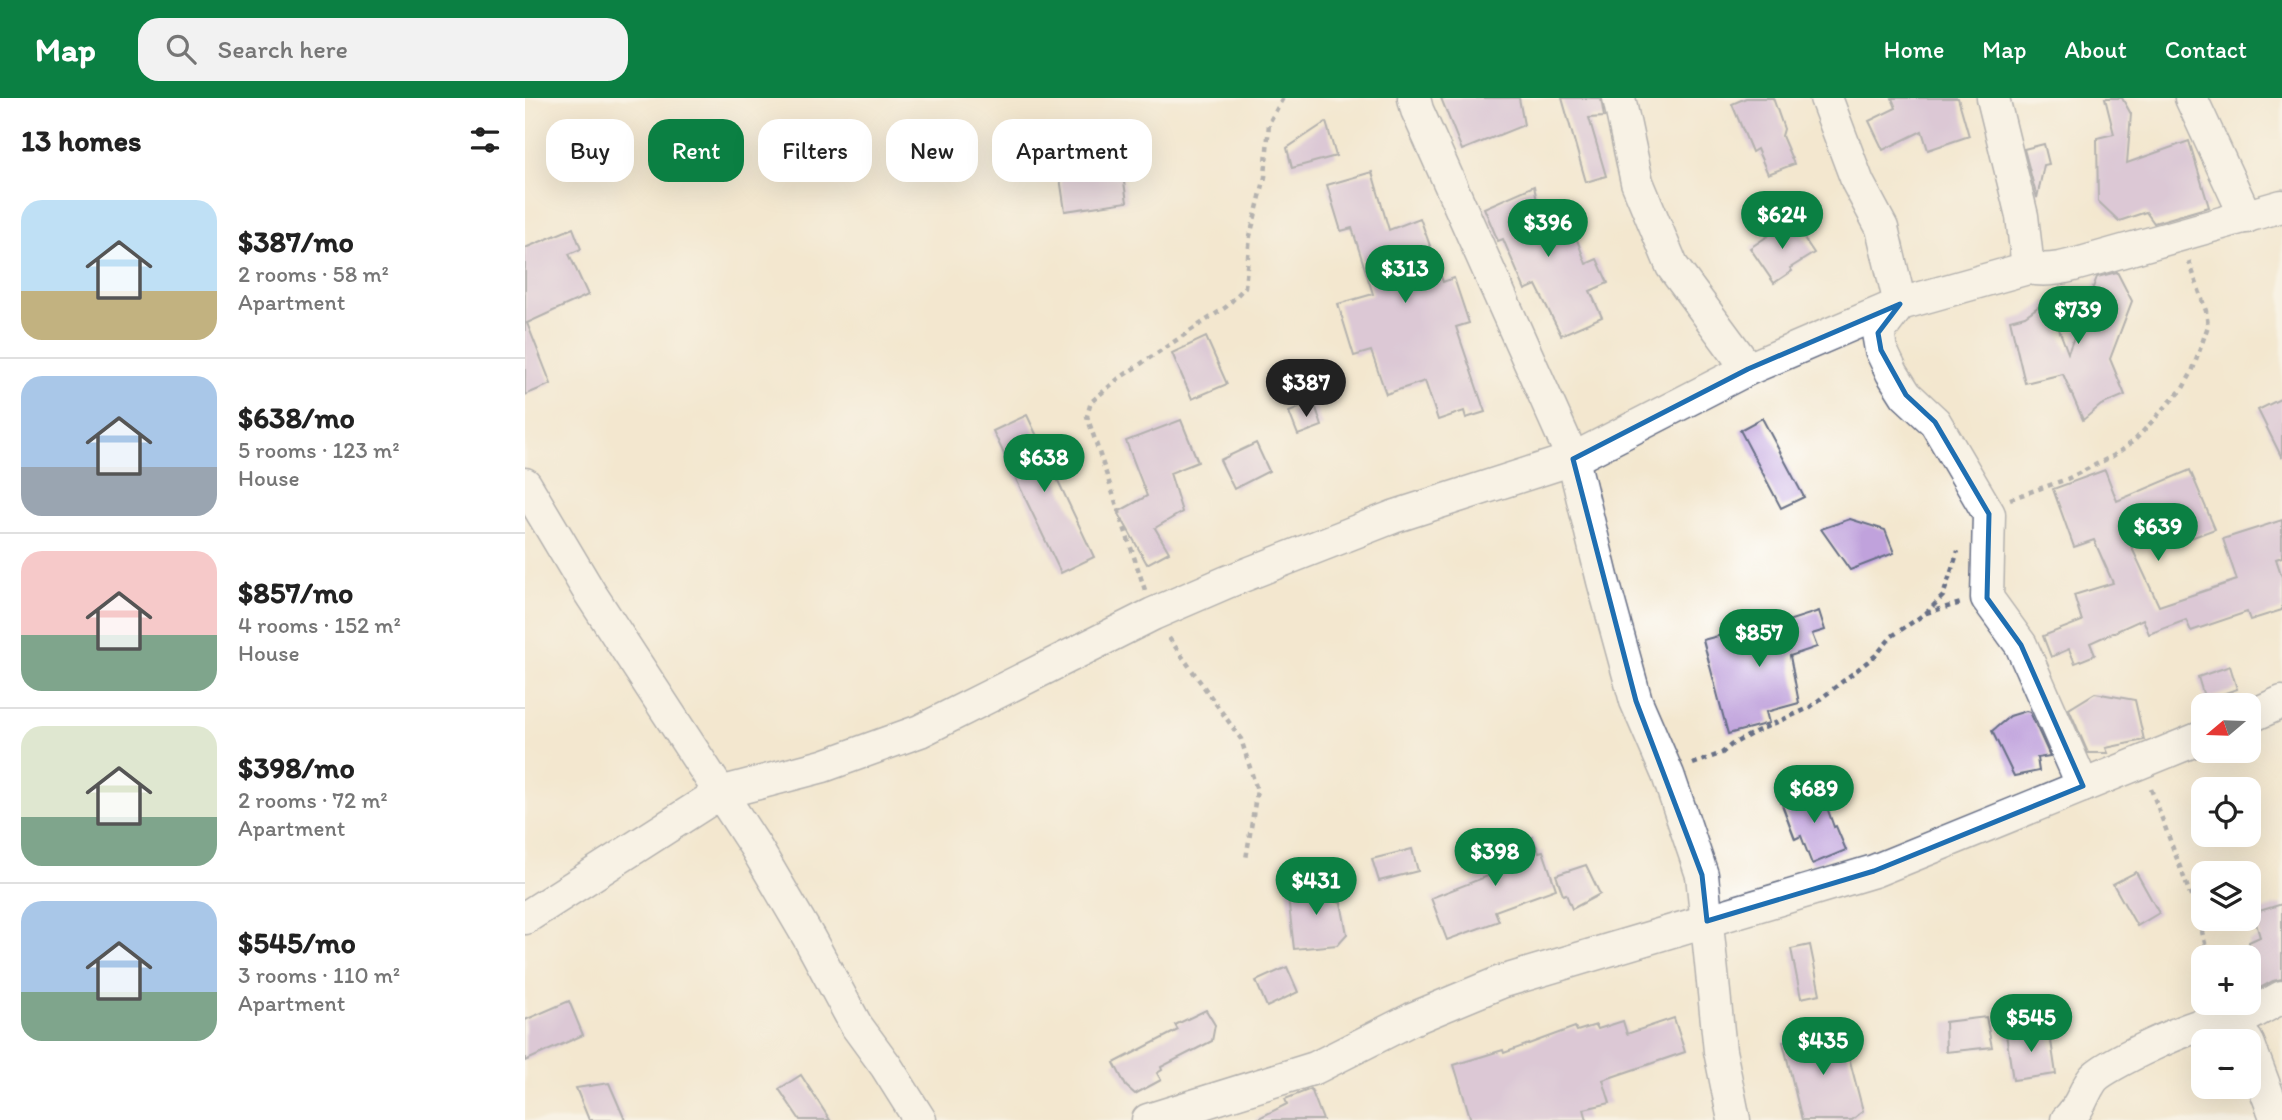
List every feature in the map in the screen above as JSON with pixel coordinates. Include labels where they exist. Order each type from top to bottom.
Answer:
[{"type":"street","points":[[1414,98],[1573,459],[1636,701],[1668,775],[1702,875],[1720,1051],[1734,1120]]},
{"type":"street","points":[[1619,98],[1637,182],[1672,265],[1748,369]]},
{"type":"street","points":[[1826,98],[1858,183],[1882,228],[1900,304]]},
{"type":"street","points":[[1993,98],[2022,216],[2028,268]]},
{"type":"street","points":[[2191,98],[2246,217]]},
{"type":"street","points":[[525,918],[720,793],[823,766],[920,731],[1153,614],[1393,517],[1573,459],[1748,369],[1900,304],[2028,268],[2057,270],[2282,206]]},
{"type":"street","points":[[1900,304],[1878,332],[1881,350],[1906,395],[1935,422],[1989,514],[1987,598],[2021,645],[2083,786]]},
{"type":"street","points":[[525,484],[590,593],[755,846],[809,937],[856,1025],[920,1120]]},
{"type":"street","points":[[2261,712],[2282,702]]},
{"type":"street","points":[[1148,1120],[1315,1068],[1412,1019],[1501,982],[1874,871],[2191,742]]},
{"type":"street","points":[[2250,1029],[2282,998]]},
{"type":"street","points":[[2067,1120],[2083,1100],[2093,1079],[2105,1069],[2180,1032],[2215,1021],[2228,1029]]},
{"type":"street","points":[[2261,1082],[2277,1120]]},
{"type":"path","points":[[1245,859],[1257,790],[1241,739],[1153,614],[1087,416],[1091,402],[1118,379],[1226,307],[1245,286],[1250,236],[1265,177],[1269,123],[1283,98]]},
{"type":"path","points":[[1668,775],[1722,753],[1755,732],[1809,708],[1876,655],[1892,636],[1926,613],[1943,596],[1966,534],[1975,525],[2008,500],[2067,479],[2112,456],[2134,441],[2183,388],[2192,372],[2208,326],[2206,311],[2188,258],[2193,233]]},
{"type":"path","points":[[2141,763],[2196,910],[2205,945]]},
{"type":"highlighted area","points":[[1900,304],[1878,333],[1881,350],[1906,395],[1935,422],[1989,514],[1987,598],[2021,645],[2083,786],[1874,871],[1707,921],[1702,875],[1636,701],[1573,459],[1748,369]]},
{"type":"building","points":[[1441,98],[1519,98],[1524,125],[1462,150]]},
{"type":"building","points":[[1562,98],[1601,98],[1604,117],[1589,118],[1606,176],[1586,182]]},
{"type":"building","points":[[1746,98],[1773,98],[1784,129],[1782,136],[1794,164],[1768,174],[1757,149],[1752,152],[1732,104]]},
{"type":"building","points":[[1892,98],[1958,98],[1969,136],[1928,150],[1922,131],[1883,150],[1869,121],[1896,108]]},
{"type":"building","points":[[2105,98],[2122,98],[2131,114],[2127,163],[2189,141],[2209,207],[2154,223],[2146,212],[2119,221],[2098,201],[2097,138],[2114,134]]},
{"type":"building","points":[[1326,122],[1336,156],[1292,168],[1287,148]]},
{"type":"building","points":[[2044,144],[2049,164],[2044,165],[2037,198],[2024,149]]},
{"type":"building","points":[[1372,172],[1389,230],[1420,218],[1443,282],[1454,278],[1469,323],[1456,327],[1485,412],[1466,418],[1464,411],[1438,420],[1425,381],[1386,394],[1371,351],[1354,356],[1338,304],[1373,294],[1352,228],[1341,231],[1327,185]]},
{"type":"building","points":[[1061,182],[1124,182],[1127,202],[1065,211]]},
{"type":"building","points":[[1534,186],[1541,221],[1569,218],[1586,264],[1597,259],[1608,283],[1590,291],[1602,317],[1561,335],[1536,285],[1525,290],[1503,239],[1498,241],[1484,208]]},
{"type":"building","points":[[1792,220],[1814,253],[1790,268],[1792,271],[1774,283],[1750,248]]},
{"type":"building","points":[[573,228],[581,249],[569,254],[588,295],[527,323],[551,384],[525,395],[525,248]]},
{"type":"building","points":[[2117,272],[2132,301],[2110,359],[2125,395],[2101,405],[2083,420],[2063,374],[2025,383],[2010,320],[2025,316],[2048,300],[2068,353],[2097,277]]},
{"type":"building","points":[[1206,337],[1227,384],[1192,399],[1172,353]]},
{"type":"building","points":[[2282,398],[2282,458],[2258,410]]},
{"type":"building","points":[[1314,402],[1322,426],[1298,435],[1289,412]]},
{"type":"building","points":[[1027,415],[1094,557],[1061,573],[993,431]]},
{"type":"building","points":[[1762,418],[1804,497],[1781,508],[1740,430]]},
{"type":"building","points":[[1181,420],[1198,462],[1170,473],[1182,512],[1155,528],[1169,552],[1147,564],[1118,512],[1147,496],[1126,441]]},
{"type":"building","points":[[1256,443],[1269,471],[1234,489],[1220,460]]},
{"type":"building","points":[[2105,470],[2117,501],[2190,470],[2215,529],[2191,538],[2180,507],[2124,531],[2159,606],[2237,580],[2223,539],[2282,520],[2282,557],[2276,559],[2282,577],[2282,610],[2250,620],[2247,612],[2191,631],[2186,620],[2149,634],[2143,619],[2090,643],[2095,655],[2075,663],[2069,649],[2051,657],[2043,636],[2082,621],[2074,595],[2113,583],[2094,540],[2074,547],[2053,489]]},
{"type":"building","points":[[1850,519],[1885,530],[1894,553],[1850,570],[1821,529]]},
{"type":"building","points":[[1819,611],[1825,630],[1812,634],[1817,647],[1790,656],[1799,703],[1766,712],[1769,723],[1728,734],[1703,640],[1744,629],[1745,633],[1763,629]]},
{"type":"building","points":[[2230,666],[2237,689],[2225,693],[2203,693],[2198,677]]},
{"type":"building","points":[[2095,693],[2135,700],[2144,740],[2106,748],[2108,753],[2088,753],[2069,709]]},
{"type":"building","points":[[2030,712],[2050,756],[2037,758],[2039,771],[2014,776],[1992,731],[2010,716]]},
{"type":"building","points":[[1820,788],[1834,827],[1836,826],[1846,850],[1812,864],[1801,836],[1795,839],[1781,802]]},
{"type":"building","points":[[1533,837],[1539,852],[1543,851],[1556,889],[1495,911],[1499,921],[1447,940],[1431,898],[1488,876],[1480,855]]},
{"type":"building","points":[[1412,849],[1418,871],[1379,881],[1372,859]]},
{"type":"building","points":[[1586,865],[1600,894],[1572,909],[1566,894],[1563,895],[1556,875]]},
{"type":"building","points":[[2136,872],[2159,913],[2137,926],[2113,884]]},
{"type":"building","points":[[1331,883],[1332,900],[1341,903],[1347,934],[1337,945],[1294,949],[1287,888]]},
{"type":"building","points":[[2282,904],[2282,979],[2261,988],[2261,945],[2249,945],[2249,942],[2260,937],[2261,911]]},
{"type":"building","points":[[1810,945],[1820,994],[1801,998],[1791,949]]},
{"type":"building","points":[[1287,967],[1298,992],[1267,1007],[1256,981]]},
{"type":"building","points":[[569,1001],[583,1035],[525,1061],[525,1020]]},
{"type":"building","points":[[1206,1010],[1215,1025],[1212,1041],[1161,1067],[1162,1070],[1157,1073],[1161,1080],[1135,1094],[1126,1086],[1114,1063],[1178,1030],[1175,1025]]},
{"type":"building","points":[[1986,1017],[1992,1047],[1946,1052],[1945,1022]]},
{"type":"building","points":[[1674,1018],[1685,1052],[1603,1080],[1610,1103],[1584,1109],[1587,1120],[1471,1120],[1454,1065],[1503,1050],[1504,1053],[1575,1027],[1577,1031],[1596,1025],[1598,1029],[1623,1021],[1627,1034]]},
{"type":"building","points":[[1841,1027],[1863,1111],[1852,1120],[1802,1120],[1783,1042]]},
{"type":"building","points":[[2049,1028],[2056,1074],[2013,1080],[2006,1034]]},
{"type":"building","points":[[801,1075],[830,1120],[800,1120],[779,1089]]},
{"type":"building","points":[[609,1083],[625,1120],[589,1120],[576,1088]]},
{"type":"building","points":[[1311,1089],[1323,1120],[1255,1120],[1287,1104],[1285,1099]]}]
